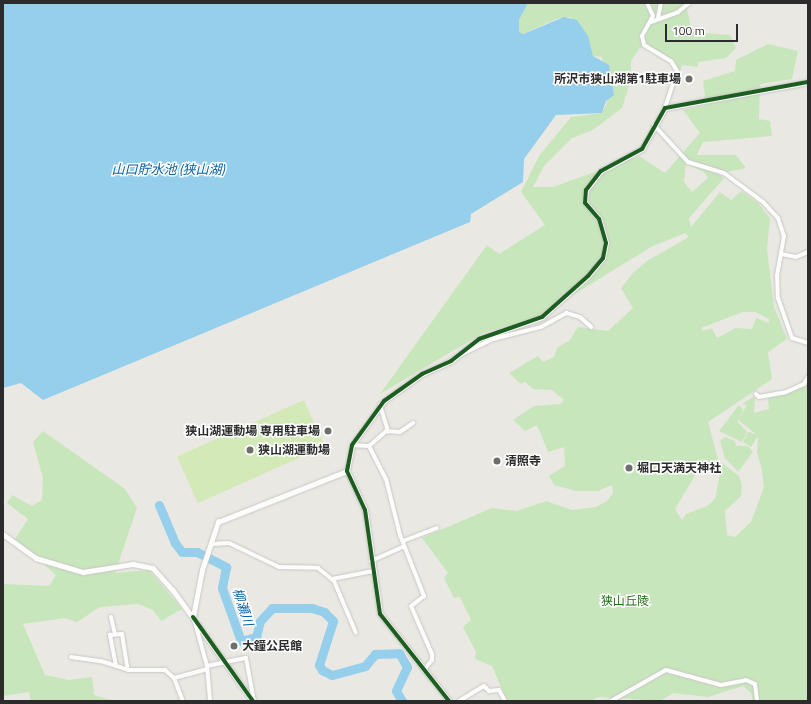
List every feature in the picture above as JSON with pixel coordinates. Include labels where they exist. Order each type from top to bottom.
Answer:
[{"type":"street","points":[[647,3],[652,10],[651,22]]},
{"type":"street","points":[[658,18],[661,3]]},
{"type":"street","points":[[458,356],[483,337],[542,317],[601,262],[606,243],[599,219],[585,203],[586,190],[601,171],[642,149],[654,125],[665,108],[677,71],[671,61],[644,45],[642,36],[651,22],[658,18],[678,12],[689,3]]},
{"type":"street","points":[[665,108],[808,82]]},
{"type":"street","points":[[654,125],[688,162],[724,173],[766,205],[782,227],[781,254],[776,283],[779,304],[792,338],[808,343]]},
{"type":"street","points":[[781,254],[796,257],[808,252]]},
{"type":"street","points":[[449,701],[380,614],[365,510],[347,471],[352,445],[379,404],[422,374],[458,356],[493,339],[541,327],[566,313],[580,317],[591,327]]},
{"type":"street","points":[[756,394],[759,397],[786,392],[804,384],[808,377]]},
{"type":"street","points":[[379,404],[388,432]]},
{"type":"street","points":[[352,445],[369,446],[388,432],[400,432],[413,423]]},
{"type":"street","points":[[369,446],[386,479],[404,544],[424,596],[411,606],[432,654],[432,660],[424,670]]},
{"type":"street","points":[[210,701],[207,667],[193,617],[205,561],[214,544],[222,520],[347,471]]},
{"type":"street","points":[[372,561],[437,528]]},
{"type":"street","points":[[3,534],[36,558],[83,572],[132,564],[148,566],[164,578],[253,701]]},
{"type":"street","points":[[214,544],[229,543],[279,567],[318,568],[331,579],[356,633]]},
{"type":"street","points":[[331,579],[373,571]]},
{"type":"street","points":[[111,617],[115,634]]},
{"type":"street","points":[[116,666],[110,635],[122,634],[128,670]]},
{"type":"street","points":[[71,657],[116,666],[128,670],[165,670],[174,678],[183,701]]},
{"type":"street","points":[[174,678],[207,667],[226,664],[246,658],[253,701]]},
{"type":"street","points":[[611,701],[666,670],[720,685],[746,680],[755,684],[757,701]]},
{"type":"street","points":[[459,701],[484,686],[489,691],[499,690],[505,701]]},
{"type":"green space","name":"狭山丘陵","points":[[528,3],[686,3],[692,32],[730,35],[736,48],[726,58],[698,62],[698,67],[682,65],[679,72],[675,62],[648,46],[640,48],[631,61],[631,79],[622,108],[593,130],[572,138],[544,166],[533,187],[553,187],[639,156],[665,173],[700,133],[683,110],[706,105],[703,81],[735,71],[736,60],[768,44],[798,51],[792,79],[760,84],[759,119],[770,121],[772,136],[703,142],[697,155],[736,155],[746,168],[718,174],[724,178],[689,218],[691,227],[720,192],[731,200],[741,191],[757,202],[770,218],[767,249],[774,307],[787,339],[768,352],[772,379],[708,422],[718,459],[702,464],[675,509],[682,520],[686,514],[707,506],[715,499],[722,463],[739,476],[742,485],[741,496],[725,511],[727,535],[735,537],[751,522],[764,487],[762,470],[757,452],[758,436],[751,447],[743,442],[748,432],[756,434],[738,420],[747,405],[742,404],[755,396],[754,413],[769,409],[768,397],[808,382],[808,701],[753,701],[751,693],[743,686],[708,697],[673,693],[660,701],[598,697],[591,701],[507,701],[492,666],[475,659],[476,652],[463,627],[471,620],[460,597],[454,598],[444,578],[448,573],[422,538],[492,508],[517,511],[546,501],[572,510],[596,507],[607,501],[613,493],[612,485],[598,491],[576,491],[554,485],[549,476],[565,466],[564,447],[548,452],[537,425],[525,431],[513,420],[534,406],[560,404],[564,400],[552,390],[533,389],[525,382],[521,384],[509,373],[538,356],[543,362],[554,357],[557,348],[570,340],[578,327],[608,331],[633,308],[621,288],[633,273],[647,261],[689,237],[685,233],[651,247],[534,319],[483,333],[380,394],[487,245],[499,254],[545,225],[521,192],[539,156],[571,117],[602,113],[606,105],[608,98],[602,57],[593,56],[571,17],[556,19],[522,34],[519,32],[519,20]],"holes":[[[686,163],[704,172],[708,178],[692,192],[684,182]],[[743,312],[755,312],[769,319],[769,323],[756,318],[752,329],[736,328],[717,338],[712,328],[703,331],[701,328]]]},
{"type":"green space","name":"狭山湖運動場","points":[[304,400],[325,447],[198,503],[177,457]]},
{"type":"green space","points":[[739,405],[743,410],[737,421],[747,432],[742,442],[719,431]]},
{"type":"green space","points":[[43,431],[125,489],[137,508],[115,573],[149,570],[182,609],[161,621],[153,610],[138,604],[100,607],[77,622],[65,618],[23,624],[45,675],[69,680],[92,677],[94,695],[114,701],[31,701],[29,692],[3,696],[3,584],[49,586],[56,575],[15,539],[28,519],[7,503],[12,495],[32,506],[42,500],[43,478],[33,442]]},
{"type":"green space","points":[[725,437],[735,441],[736,446],[748,446],[753,452],[738,472],[725,458],[720,441]]},
{"type":"water","name":"山口貯水池 (狭山湖)","points":[[3,3],[528,3],[519,20],[519,32],[523,34],[564,17],[577,20],[588,36],[593,56],[609,65],[614,95],[606,101],[602,113],[556,115],[524,159],[523,182],[471,214],[470,222],[43,400],[21,383],[3,388]]},
{"type":"waterway","name":"柳瀬川","points":[[159,505],[175,543],[182,552],[197,552],[226,567],[222,588],[241,641],[256,637],[260,621],[272,608],[312,608],[324,612],[333,621],[319,665],[322,670],[332,675],[365,666],[375,654],[399,653],[407,667],[396,691],[402,701]]},
{"type":"cycle path","points":[[449,701],[380,614],[365,510],[347,471],[352,445],[384,401],[422,374],[451,361],[479,339],[542,317],[588,276],[603,258],[606,243],[599,219],[585,203],[586,190],[601,171],[642,149],[665,108],[808,82]]},
{"type":"cycle path","points":[[193,617],[253,701]]},
{"type":"place","name":"所沢市狭山湖第1駐車場","points":[[689,79]]},
{"type":"place","name":"狭山湖運動場 専用駐車場","points":[[328,431]]},
{"type":"place","name":"狭山湖運動場","points":[[250,450]]},
{"type":"place","name":"清照寺","points":[[497,461]]},
{"type":"place","name":"堀口天満天神社","points":[[629,468]]},
{"type":"place","name":"大鐘公民館","points":[[234,646]]}]
